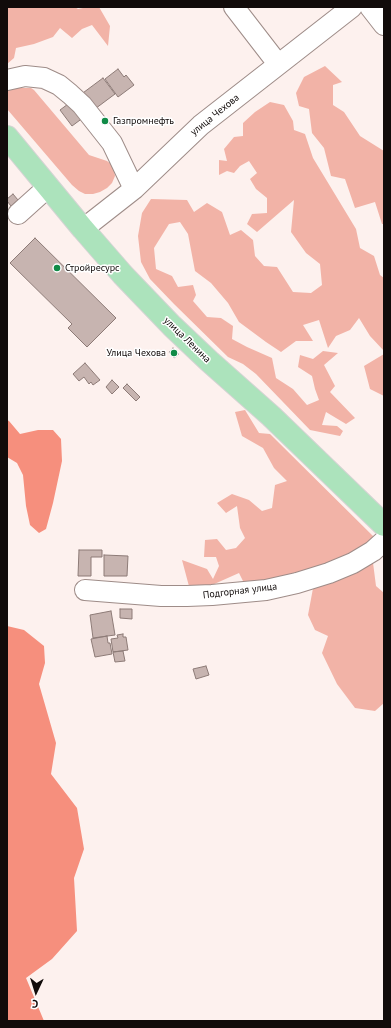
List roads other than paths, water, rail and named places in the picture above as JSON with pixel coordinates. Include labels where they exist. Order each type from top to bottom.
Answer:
[{"type":"main road","name":"улица Ленина","points":[[7,137],[123,275],[172,326],[271,416],[384,525]]},
{"type":"street","points":[[234,7],[278,64]]},
{"type":"street","name":"улица Чехова","points":[[83,229],[134,189],[201,125],[352,7]]},
{"type":"street","points":[[370,7],[384,25]]},
{"type":"street","points":[[7,80],[25,76],[44,78],[60,86],[70,94],[82,105],[112,143],[134,189]]},
{"type":"street","points":[[18,214],[48,187]]},
{"type":"street","name":"Подгорная улица","points":[[84,590],[146,595],[187,596],[266,590],[329,574],[353,563],[372,551],[384,541]]},
{"type":"place","name":"Газпромнефть","points":[[105,121]]},
{"type":"place","name":"Стройресурс","points":[[57,268]]},
{"type":"place","name":"Улица Чехова","points":[[174,353]]}]
